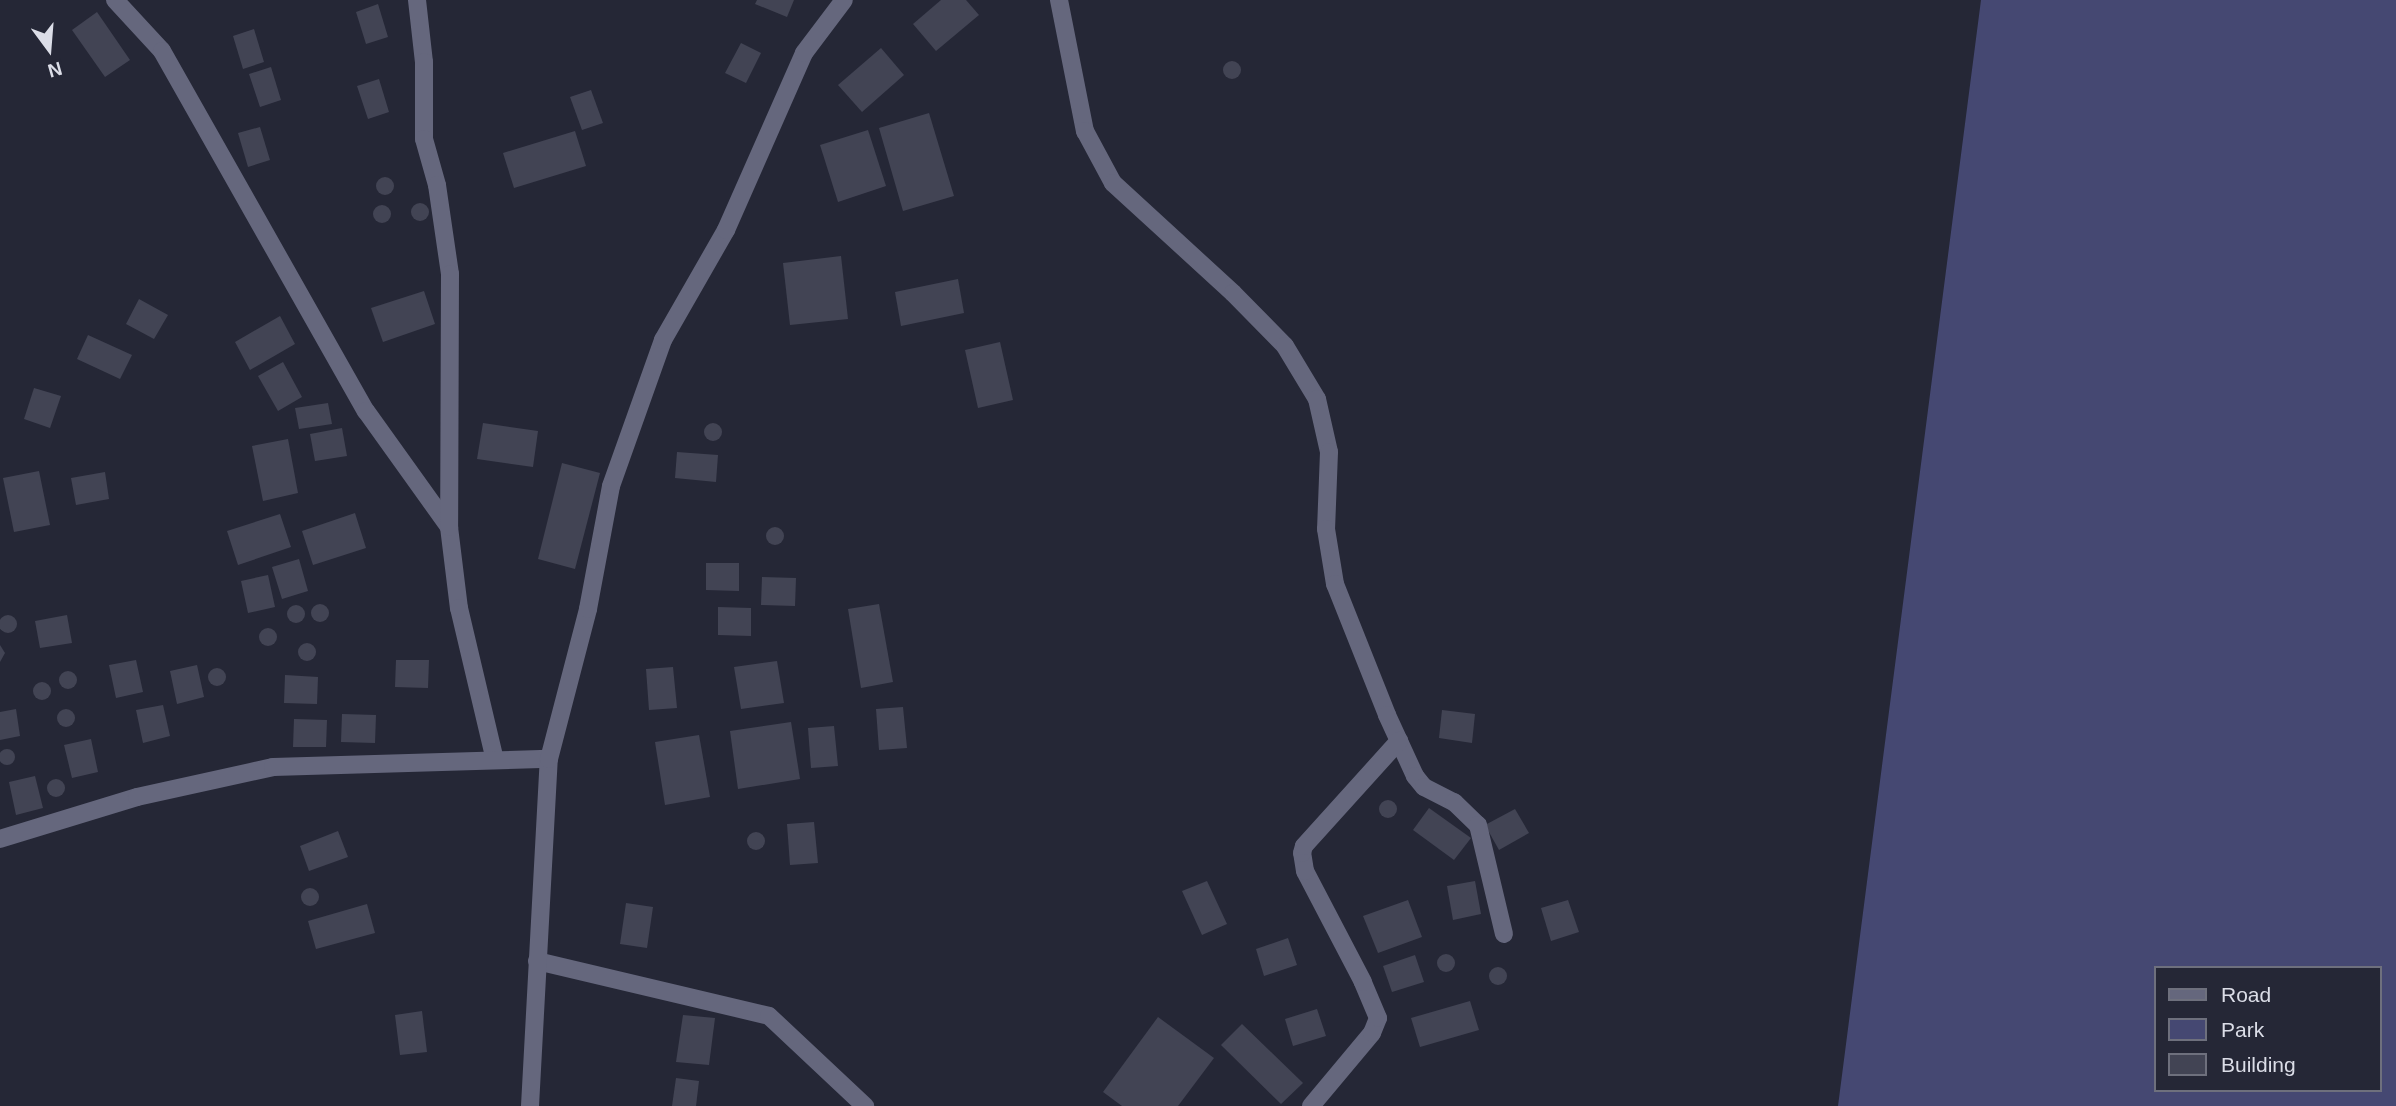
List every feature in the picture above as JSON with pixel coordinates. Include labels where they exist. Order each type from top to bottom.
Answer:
[{"type":"street","points":[[115,0],[162,51],[366,411],[449,527]]},
{"type":"street","points":[[417,0],[424,62],[424,139],[437,185],[450,274],[449,527],[459,608],[495,760]]},
{"type":"street","points":[[530,1106],[549,759],[588,609],[611,486],[663,341],[726,230],[804,53],[844,0]]},
{"type":"street","points":[[1059,0],[1085,131],[1113,183],[1233,293],[1285,346],[1317,399],[1329,452],[1326,529],[1335,583],[1415,776],[1424,787],[1454,802],[1478,825],[1504,934]]},
{"type":"street","points":[[1311,1106],[1372,1033],[1378,1018],[1363,982],[1301,862],[1302,853],[1304,846],[1399,741]]},
{"type":"street","points":[[0,839],[137,797],[273,767],[549,759]]},
{"type":"street","points":[[537,961],[769,1017],[865,1106]]},
{"type":"green space","points":[[1981,0],[2396,0],[2396,1106],[1838,1106]]},
{"type":"building","points":[[757,0],[794,0],[787,17],[755,4]]},
{"type":"building","points":[[941,0],[966,0],[979,15],[936,51],[913,24]]},
{"type":"building","points":[[378,4],[388,37],[366,44],[356,12]]},
{"type":"building","points":[[97,12],[130,60],[105,77],[72,30]]},
{"type":"building","points":[[254,29],[264,62],[243,69],[233,36]]},
{"type":"building","points":[[741,43],[761,53],[746,83],[725,73]]},
{"type":"building","points":[[881,48],[904,75],[862,112],[838,85]]},
{"type":"building","points":[[1232,61],[1238,64],[1241,70],[1238,76],[1232,79],[1226,76],[1223,70],[1226,64]]},
{"type":"building","points":[[271,67],[281,100],[260,107],[249,74]]},
{"type":"building","points":[[379,79],[389,112],[368,119],[357,86]]},
{"type":"building","points":[[591,90],[603,123],[582,130],[570,97]]},
{"type":"building","points":[[929,113],[954,196],[903,211],[879,128]]},
{"type":"building","points":[[260,127],[270,160],[248,167],[238,133]]},
{"type":"building","points":[[868,130],[886,186],[838,202],[820,145]]},
{"type":"building","points":[[575,131],[586,166],[514,188],[503,153]]},
{"type":"building","points":[[385,177],[391,180],[394,186],[391,192],[385,195],[379,192],[376,186],[379,180]]},
{"type":"building","points":[[420,203],[426,206],[429,212],[426,218],[420,221],[414,218],[411,212],[414,206]]},
{"type":"building","points":[[382,205],[388,208],[391,214],[388,220],[382,223],[376,220],[373,214],[376,208]]},
{"type":"building","points":[[841,256],[848,319],[790,325],[783,263]]},
{"type":"building","points":[[958,279],[964,313],[901,326],[895,292]]},
{"type":"building","points":[[424,291],[435,324],[383,342],[371,308]]},
{"type":"building","points":[[139,299],[168,315],[154,339],[126,324]]},
{"type":"building","points":[[280,316],[295,344],[250,370],[235,342]]},
{"type":"building","points":[[88,335],[132,355],[120,379],[77,359]]},
{"type":"building","points":[[1000,342],[1013,400],[978,408],[965,350]]},
{"type":"building","points":[[283,362],[302,397],[278,411],[258,376]]},
{"type":"building","points":[[34,388],[61,396],[50,428],[24,419]]},
{"type":"building","points":[[328,403],[332,424],[299,429],[295,408]]},
{"type":"building","points":[[483,423],[538,431],[533,467],[477,459]]},
{"type":"building","points":[[713,423],[719,426],[722,432],[719,438],[713,441],[707,438],[704,432],[707,426]]},
{"type":"building","points":[[342,428],[347,456],[315,461],[310,434]]},
{"type":"building","points":[[288,439],[298,493],[263,501],[252,446]]},
{"type":"building","points":[[677,452],[718,455],[716,482],[675,478]]},
{"type":"building","points":[[562,463],[600,473],[575,569],[538,559]]},
{"type":"building","points":[[39,471],[50,525],[14,532],[3,478]]},
{"type":"building","points":[[105,472],[109,499],[76,505],[71,478]]},
{"type":"building","points":[[355,513],[366,548],[313,565],[302,531]]},
{"type":"building","points":[[280,514],[291,547],[238,565],[227,531]]},
{"type":"building","points":[[775,527],[781,530],[784,536],[781,542],[775,545],[769,542],[766,536],[769,530]]},
{"type":"building","points":[[299,559],[308,591],[282,599],[272,567]]},
{"type":"building","points":[[706,563],[739,563],[739,591],[706,590]]},
{"type":"building","points":[[268,575],[275,607],[248,613],[241,581]]},
{"type":"building","points":[[762,577],[796,578],[795,606],[761,605]]},
{"type":"building","points":[[320,604],[326,607],[329,613],[326,619],[320,622],[314,619],[311,613],[314,607]]},
{"type":"building","points":[[879,604],[893,682],[861,688],[848,609]]},
{"type":"building","points":[[296,605],[302,608],[305,614],[302,620],[296,623],[290,620],[287,614],[290,608]]},
{"type":"building","points":[[718,607],[751,608],[751,636],[718,635]]},
{"type":"building","points":[[8,615],[14,618],[17,624],[14,630],[8,633],[2,630],[-1,624],[2,618]]},
{"type":"building","points":[[67,615],[72,643],[40,648],[35,621]]},
{"type":"building","points":[[268,628],[274,631],[277,637],[274,643],[268,646],[262,643],[259,637],[262,631]]},
{"type":"building","points":[[307,643],[313,646],[316,652],[313,658],[307,661],[301,658],[298,652],[301,646]]},
{"type":"building","points":[[0,645],[5,653],[0,662]]},
{"type":"building","points":[[136,660],[143,692],[116,698],[109,665]]},
{"type":"building","points":[[396,660],[429,660],[428,688],[395,687]]},
{"type":"building","points":[[777,661],[784,703],[741,709],[734,667]]},
{"type":"building","points":[[197,665],[204,697],[177,704],[170,671]]},
{"type":"building","points":[[673,667],[677,708],[649,710],[646,669]]},
{"type":"building","points":[[217,668],[223,671],[226,677],[223,683],[217,686],[211,683],[208,677],[211,671]]},
{"type":"building","points":[[68,671],[74,674],[77,680],[74,686],[68,689],[62,686],[59,680],[62,674]]},
{"type":"building","points":[[285,675],[318,677],[317,704],[284,703]]},
{"type":"building","points":[[42,682],[48,685],[51,691],[48,697],[42,700],[36,697],[33,691],[36,685]]},
{"type":"building","points":[[163,705],[170,736],[143,743],[136,710]]},
{"type":"building","points":[[903,707],[907,748],[879,750],[876,709]]},
{"type":"building","points":[[16,709],[20,736],[0,740],[0,712]]},
{"type":"building","points":[[66,709],[72,712],[75,718],[72,724],[66,727],[60,724],[57,718],[60,712]]},
{"type":"building","points":[[1442,710],[1475,714],[1472,743],[1439,738]]},
{"type":"building","points":[[342,714],[376,715],[375,743],[341,742]]},
{"type":"building","points":[[294,719],[327,720],[326,747],[293,747]]},
{"type":"building","points":[[791,722],[800,779],[738,789],[730,731]]},
{"type":"building","points":[[834,726],[838,766],[811,768],[808,728]]},
{"type":"building","points":[[699,735],[710,797],[665,805],[655,742]]},
{"type":"building","points":[[91,739],[98,772],[72,778],[64,745]]},
{"type":"building","points":[[4,749],[10,749],[15,757],[13,763],[4,765],[-1,760],[-1,754]]},
{"type":"building","points":[[35,776],[43,808],[16,815],[9,782]]},
{"type":"building","points":[[56,779],[62,782],[65,788],[62,794],[56,797],[50,794],[47,788],[50,782]]},
{"type":"building","points":[[1388,800],[1394,803],[1397,809],[1394,815],[1388,818],[1382,815],[1379,809],[1382,803]]},
{"type":"building","points":[[1429,808],[1471,838],[1454,860],[1413,830]]},
{"type":"building","points":[[1515,809],[1529,833],[1499,850],[1485,825]]},
{"type":"building","points":[[814,822],[818,863],[790,865],[787,824]]},
{"type":"building","points":[[338,831],[348,857],[309,871],[300,846]]},
{"type":"building","points":[[756,832],[762,835],[765,841],[762,847],[756,850],[750,847],[747,841],[750,835]]},
{"type":"building","points":[[1207,881],[1227,924],[1202,935],[1182,891]]},
{"type":"building","points":[[1475,881],[1481,914],[1453,920],[1447,886]]},
{"type":"building","points":[[310,888],[316,891],[319,897],[316,903],[310,906],[304,903],[301,897],[304,891]]},
{"type":"building","points":[[1408,900],[1422,937],[1378,953],[1363,916]]},
{"type":"building","points":[[1568,900],[1579,932],[1551,941],[1541,908]]},
{"type":"building","points":[[626,903],[653,907],[647,948],[620,944]]},
{"type":"building","points":[[367,904],[375,933],[316,949],[308,921]]},
{"type":"building","points":[[1288,938],[1297,965],[1264,976],[1256,949]]},
{"type":"building","points":[[1446,954],[1452,957],[1455,963],[1452,969],[1446,972],[1440,969],[1437,963],[1440,957]]},
{"type":"building","points":[[1415,955],[1424,982],[1392,992],[1383,966]]},
{"type":"building","points":[[1498,967],[1504,970],[1507,976],[1504,982],[1498,985],[1492,982],[1489,976],[1492,970]]},
{"type":"building","points":[[1470,1001],[1479,1030],[1420,1047],[1411,1018]]},
{"type":"building","points":[[1317,1009],[1326,1036],[1293,1046],[1285,1019]]},
{"type":"building","points":[[422,1011],[427,1052],[400,1055],[395,1015]]},
{"type":"building","points":[[683,1015],[715,1018],[709,1065],[676,1062]]},
{"type":"building","points":[[1158,1017],[1214,1058],[1178,1106],[1122,1106],[1103,1092]]},
{"type":"building","points":[[1242,1024],[1303,1083],[1281,1104],[1221,1045]]},
{"type":"building","points":[[676,1078],[699,1081],[696,1106],[672,1106]]}]
